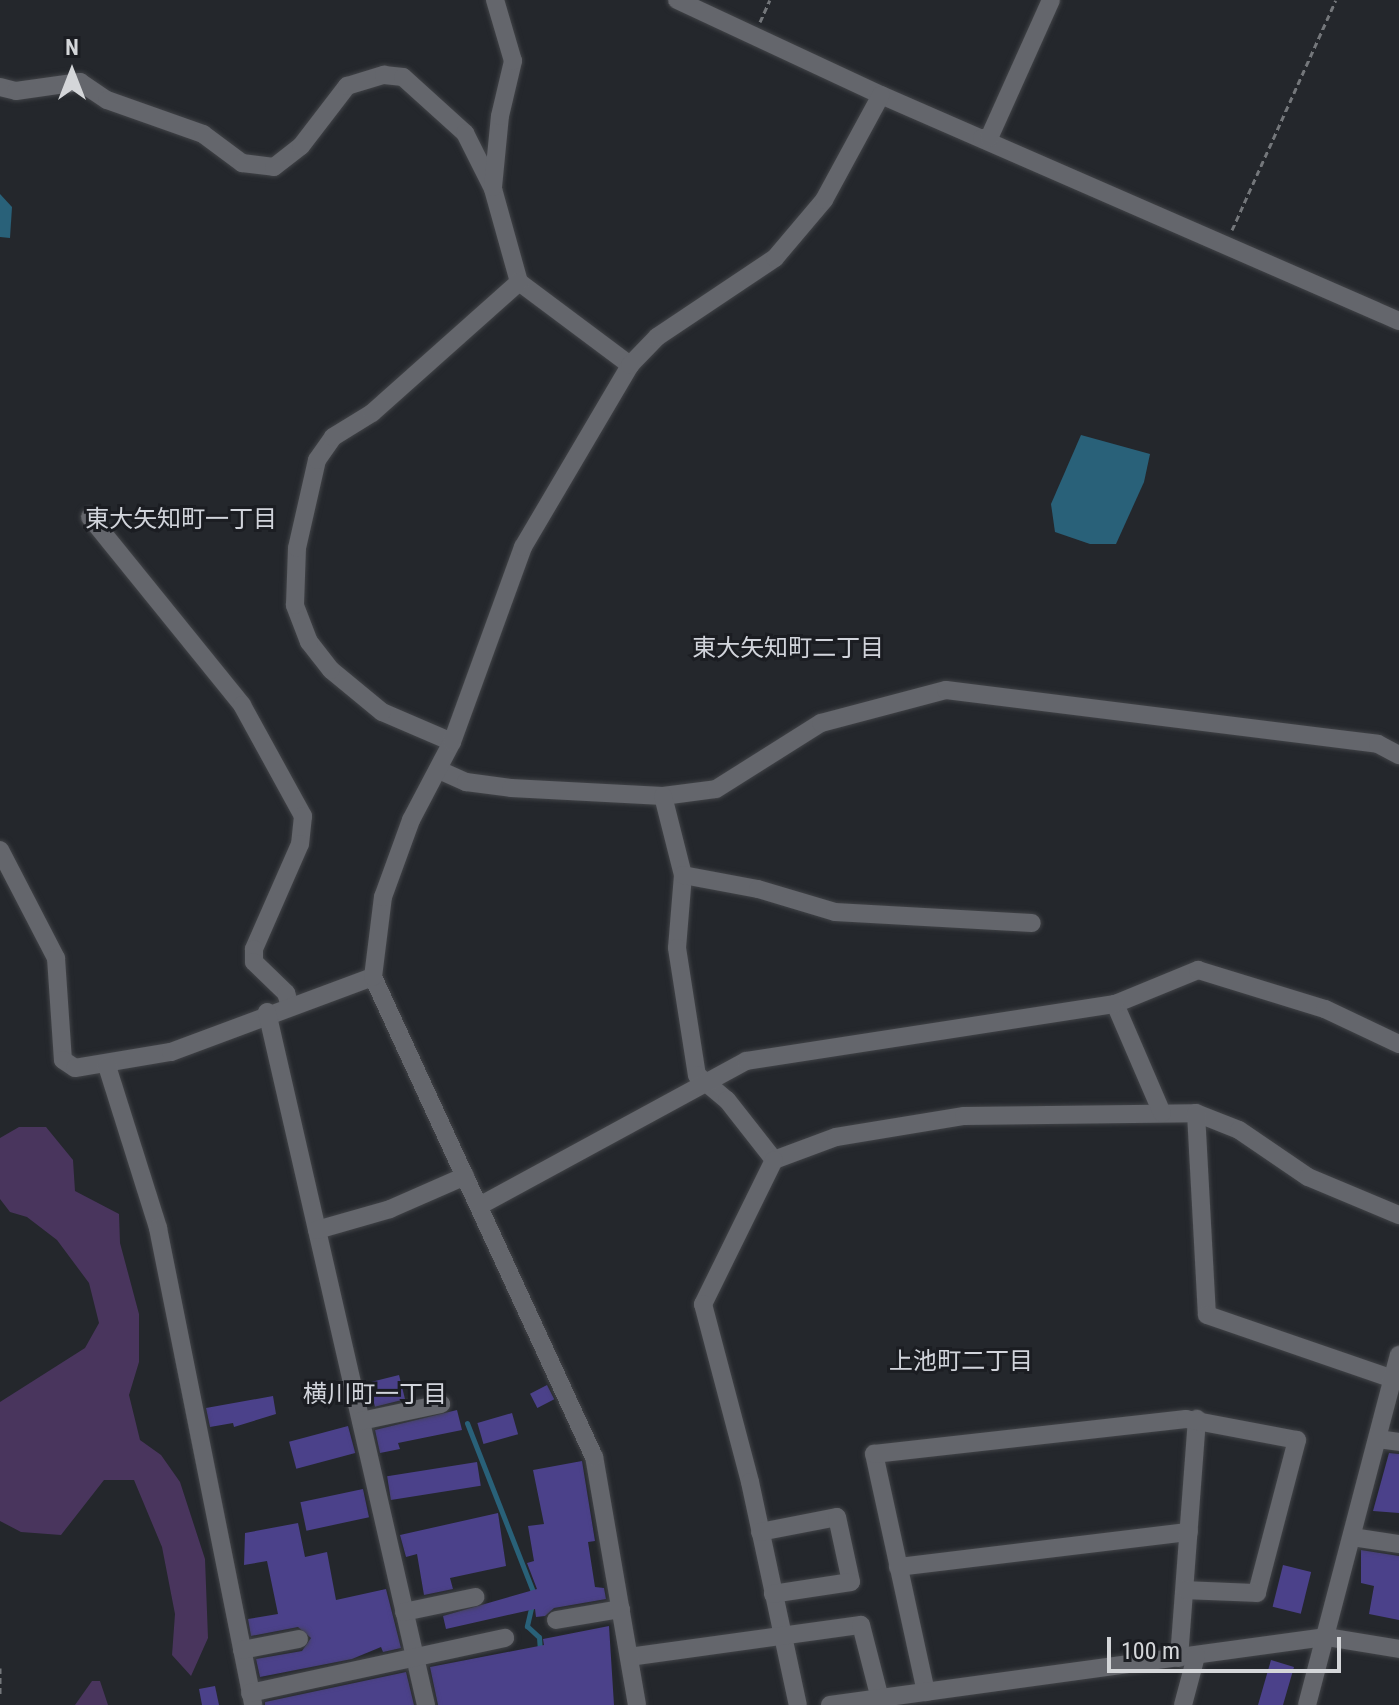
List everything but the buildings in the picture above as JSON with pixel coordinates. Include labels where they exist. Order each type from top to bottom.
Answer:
[{"type":"street","points":[[493,189],[500,116],[513,61],[495,0]]},
{"type":"street","points":[[677,0],[881,95],[1399,321]]},
{"type":"street","points":[[982,138],[989,138],[1051,0]]},
{"type":"street","points":[[0,87],[16,91],[80,82],[107,100],[203,134],[242,163],[274,167],[301,146],[347,86],[363,79],[403,77],[465,133],[493,189],[519,282],[630,365]]},
{"type":"street","points":[[637,1705],[594,1457],[373,977],[389,872],[452,742],[523,547],[630,365],[657,337],[775,258],[830,190],[881,95]]},
{"type":"street","points":[[452,742],[382,712],[331,670],[309,642],[295,605],[297,548],[317,460],[333,437],[372,413],[519,282]]},
{"type":"street","points":[[90,517],[242,705],[303,816],[300,844],[254,949],[254,962],[286,993],[290,1006]]},
{"type":"street","points":[[439,770],[484,786],[663,796],[716,789],[821,723],[946,690],[1378,744],[1399,755]]},
{"type":"street","points":[[663,796],[683,875],[677,948],[697,1075],[774,1160]]},
{"type":"street","points":[[0,850],[56,958],[63,1060],[75,1068],[107,1066],[185,1047],[267,1012],[373,977]]},
{"type":"street","points":[[683,875],[758,889],[835,912],[1032,923]]},
{"type":"street","points":[[479,1206],[704,1080],[757,1059],[1115,1004],[1204,970],[1325,1009],[1399,1044]]},
{"type":"street","points":[[1115,1004],[1162,1113]]},
{"type":"street","points":[[267,1012],[426,1705]]},
{"type":"street","points":[[107,1066],[158,1228],[252,1699],[415,1657],[505,1638]]},
{"type":"street","points":[[1196,1113],[1207,1315],[1393,1379]]},
{"type":"street","points":[[798,1705],[760,1532],[703,1304],[774,1160],[836,1137],[964,1116],[1196,1113],[1239,1130],[1308,1177],[1399,1215]]},
{"type":"street","points":[[317,1230],[390,1209],[465,1176]]},
{"type":"street","points":[[1307,1705],[1399,1355]]},
{"type":"street","points":[[361,1421],[441,1404]]},
{"type":"street","points":[[1183,1705],[1187,1657],[1186,1590],[1197,1419]]},
{"type":"street","points":[[926,1692],[874,1454],[1197,1419],[1297,1440],[1257,1593],[1186,1590]]},
{"type":"street","points":[[1378,1439],[1399,1442]]},
{"type":"street","points":[[760,1532],[837,1517],[851,1582],[773,1594]]},
{"type":"street","points":[[898,1567],[1189,1532]]},
{"type":"street","points":[[1352,1537],[1399,1544]]},
{"type":"street","points":[[404,1612],[475,1597]]},
{"type":"street","points":[[556,1620],[621,1609]]},
{"type":"street","points":[[629,1657],[861,1625],[880,1699]]},
{"type":"street","points":[[830,1705],[1326,1637],[1399,1649]]},
{"type":"street","points":[[242,1650],[299,1639]]},
{"type":"path","points":[[754,36],[770,0]]},
{"type":"path","points":[[1225,246],[1336,0]]},
{"type":"path","points":[[0,1668],[0,1694]]},
{"type":"shaded area","points":[[19,1127],[46,1127],[73,1160],[75,1191],[119,1214],[120,1243],[139,1314],[139,1362],[129,1395],[140,1440],[161,1455],[180,1482],[205,1559],[208,1638],[191,1676],[172,1655],[175,1614],[162,1547],[134,1480],[104,1480],[61,1535],[21,1532],[0,1521],[0,1402],[85,1348],[99,1323],[89,1283],[57,1240],[27,1217],[10,1212],[0,1199],[0,1138]]},
{"type":"shaded area","points":[[92,1681],[100,1681],[108,1705],[75,1705]]},
{"type":"water","points":[[0,194],[12,207],[10,238],[0,237]]},
{"type":"water","points":[[1081,435],[1150,454],[1144,482],[1116,544],[1090,544],[1055,532],[1051,504]]},
{"type":"waterway","points":[[467,1423],[534,1594]]},
{"type":"waterway","points":[[532,1604],[527,1626],[539,1637],[540,1652]]},
{"type":"district","name":"東大矢知町一丁目","points":[[181,520]]},
{"type":"district","name":"東大矢知町二丁目","points":[[788,649]]},
{"type":"district","name":"上池町二丁目","points":[[961,1362]]},
{"type":"district","name":"横川町一丁目","points":[[375,1395]]}]
